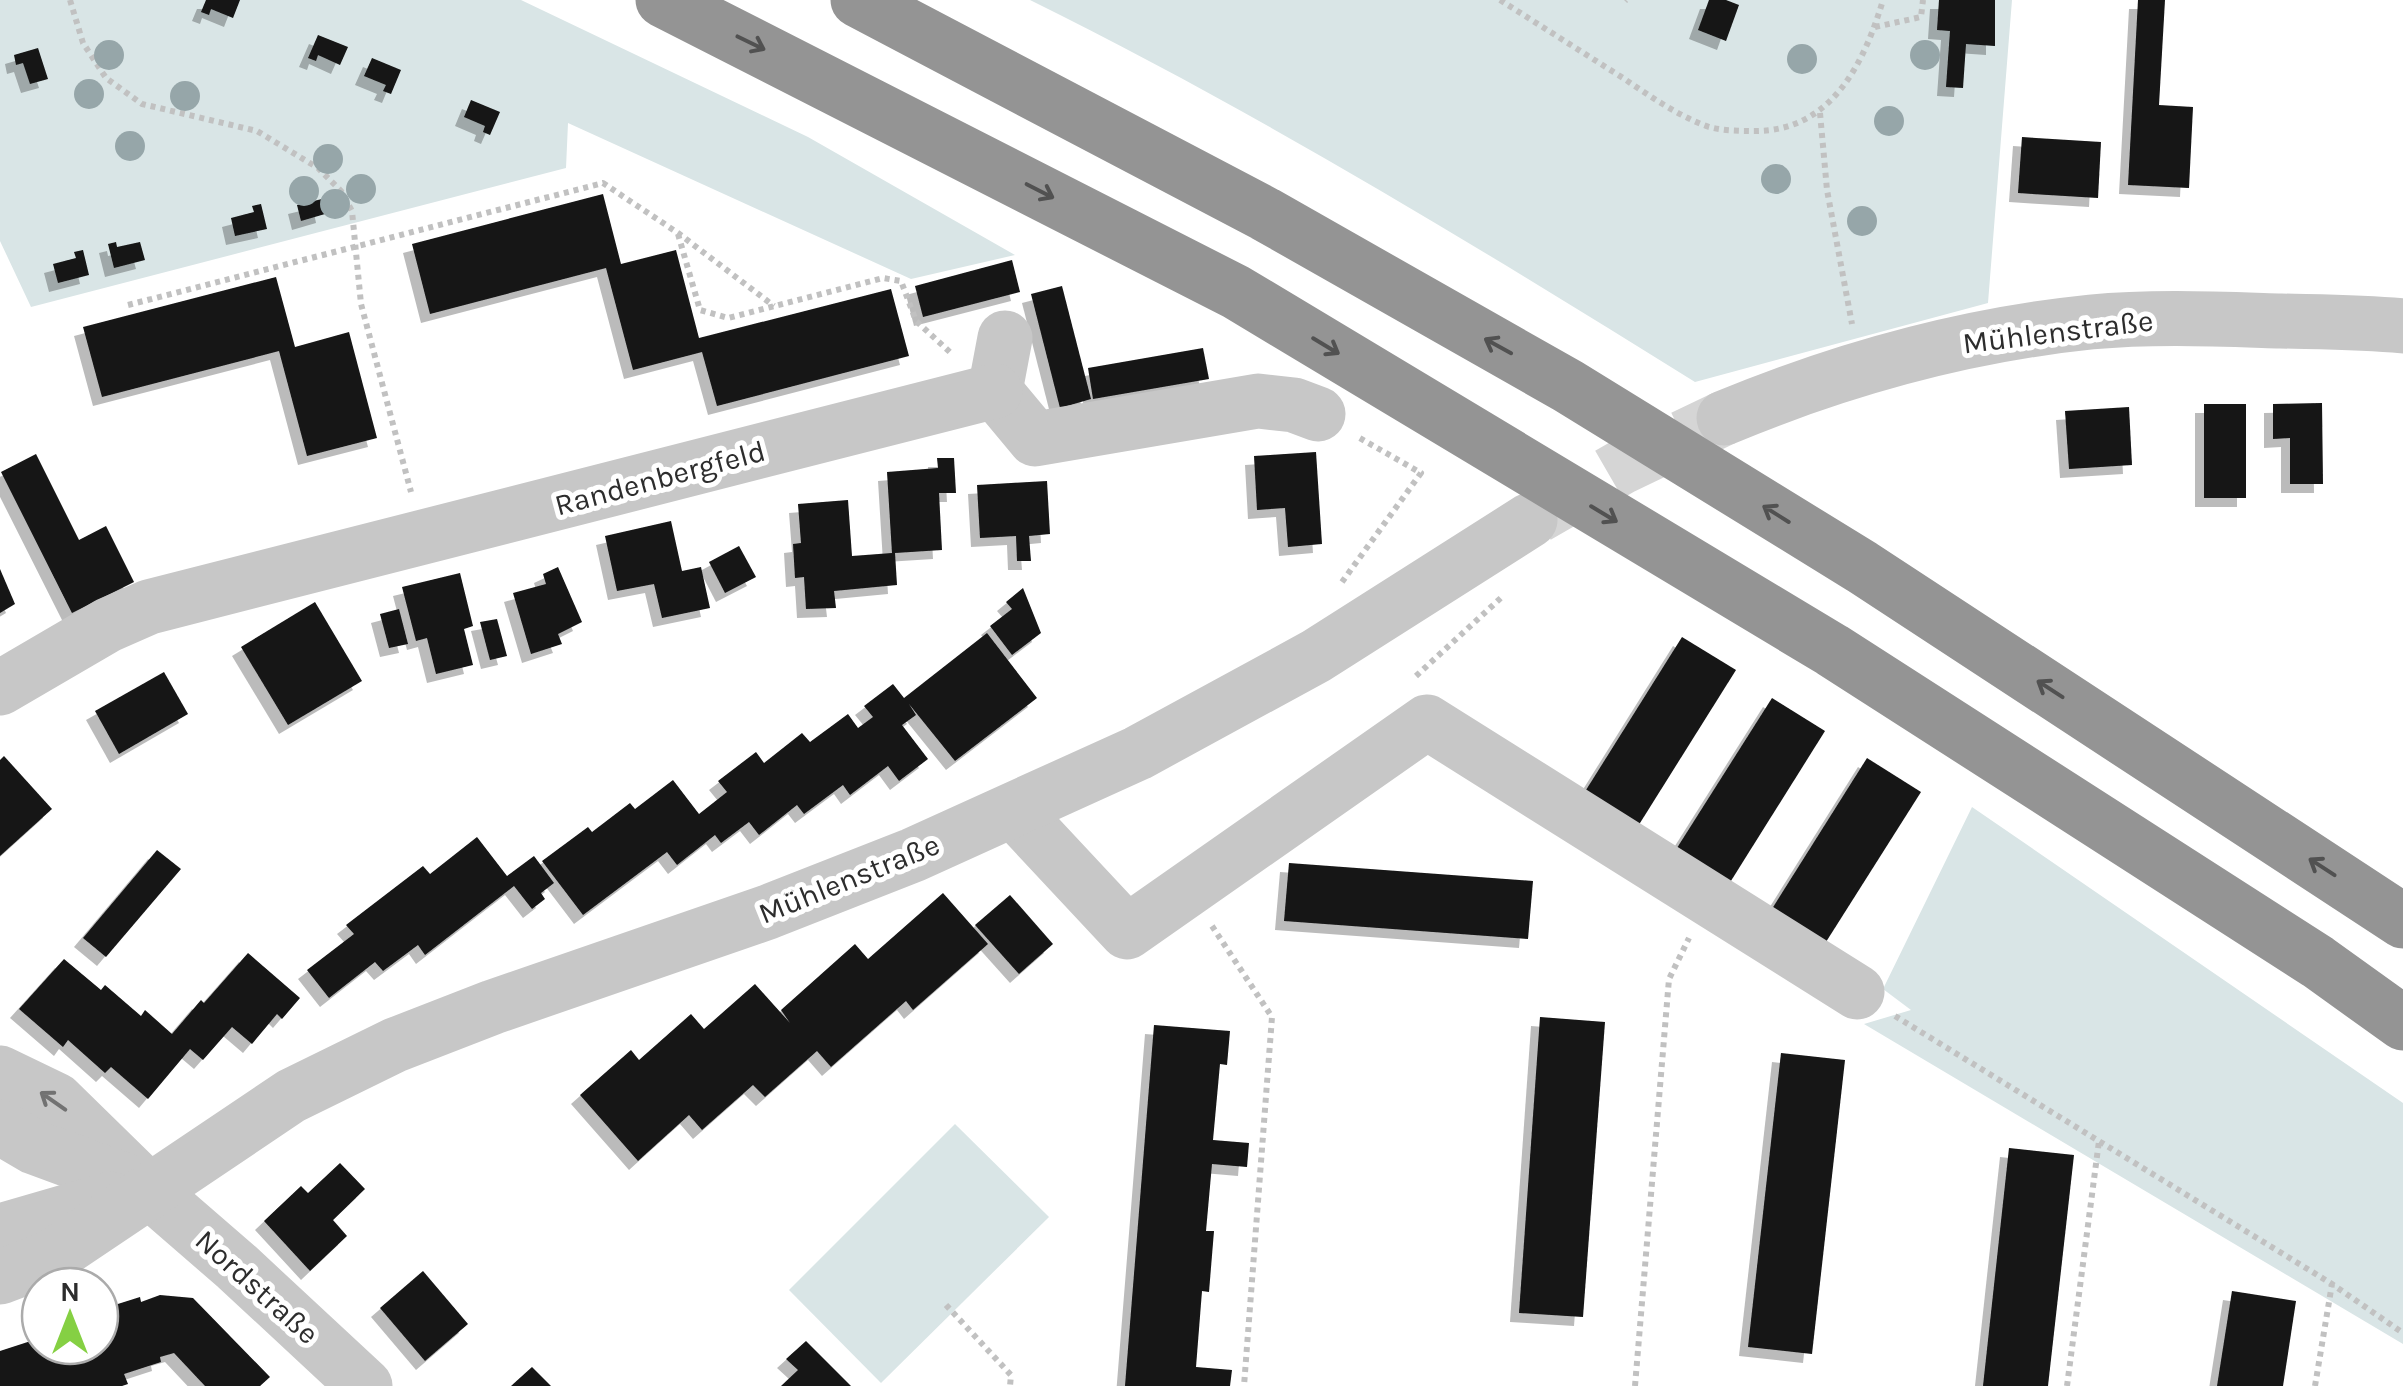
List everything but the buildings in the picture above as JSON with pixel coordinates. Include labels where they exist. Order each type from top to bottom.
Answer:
[{"type":"highway","points":[[664,0],[1236,292],[1832,650],[2318,962],[2403,1023]]},
{"type":"highway","points":[[858,0],[1265,214],[1568,386],[1879,577],[2403,921]]},
{"type":"street","name":"Mühlenstraße","points":[[1724,418],[1788,392],[1920,351],[2093,322],[2199,318],[2403,326]]},
{"type":"street","points":[[1005,338],[994,391],[1036,439],[1258,401],[1294,405],[1318,414]]},
{"type":"street","name":"Randenbergfeld","points":[[0,688],[108,625],[149,607],[994,391]]},
{"type":"street","name":"Mühlenstraße","points":[[0,1277],[50,1258],[290,1096],[395,1045],[493,1006],[768,912],[1014,811],[1138,753],[1316,656],[1530,520]]},
{"type":"street","points":[[1014,811],[1127,932],[1427,722],[1857,992]]},
{"type":"street","name":"Nordstraße","points":[[0,1074],[56,1100],[148,1190],[238,1267],[365,1386]]},
{"type":"street","points":[[0,1127],[34,1147],[148,1190]]},
{"type":"street","name":"Mühlenstraße","points":[[0,1231],[148,1190]]},
{"type":"path","points":[[70,0],[83,42],[106,78],[142,104],[257,131],[318,168],[341,191],[352,211],[361,304],[423,539]]},
{"type":"path","points":[[1500,0],[1647,94],[1711,128],[1766,132],[1793,126],[1820,113],[1852,75],[1875,28],[1883,0]]},
{"type":"path","points":[[1875,28],[1921,16],[1923,0]]},
{"type":"path","points":[[1820,113],[1827,190],[1852,322]]},
{"type":"path","points":[[128,305],[602,183],[678,232],[774,306]]},
{"type":"path","points":[[678,232],[700,310],[728,318],[884,278],[901,280],[916,322],[994,391]]},
{"type":"path","points":[[1316,656],[1332,594],[1421,472],[1318,414]]},
{"type":"path","points":[[1427,722],[1402,690],[1503,596]]},
{"type":"path","points":[[1188,890],[1272,1017],[1244,1386]]},
{"type":"path","points":[[1634,1386],[1669,979],[1709,899]]},
{"type":"path","points":[[1857,992],[2332,1284],[2403,1333]]},
{"type":"path","points":[[2067,1386],[2099,1141]]},
{"type":"path","points":[[2315,1386],[2332,1284]]},
{"type":"path","points":[[946,1305],[1011,1375],[1010,1386]]},
{"type":"shaded area","points":[[0,0],[521,0],[808,137],[1015,255],[911,279],[568,123],[566,168],[31,307],[0,241]]},
{"type":"shaded area","points":[[1030,0],[2012,0],[1988,303],[1695,382],[1284,135]]},
{"type":"shaded area","points":[[1972,807],[2403,1103],[2403,1344],[1864,1024],[1911,1010],[1883,989]]},
{"type":"shaded area","points":[[955,1124],[1049,1217],[881,1383],[789,1290]]},
{"type":"tunnel","points":[[1537,516],[1622,467],[1724,418]]}]
